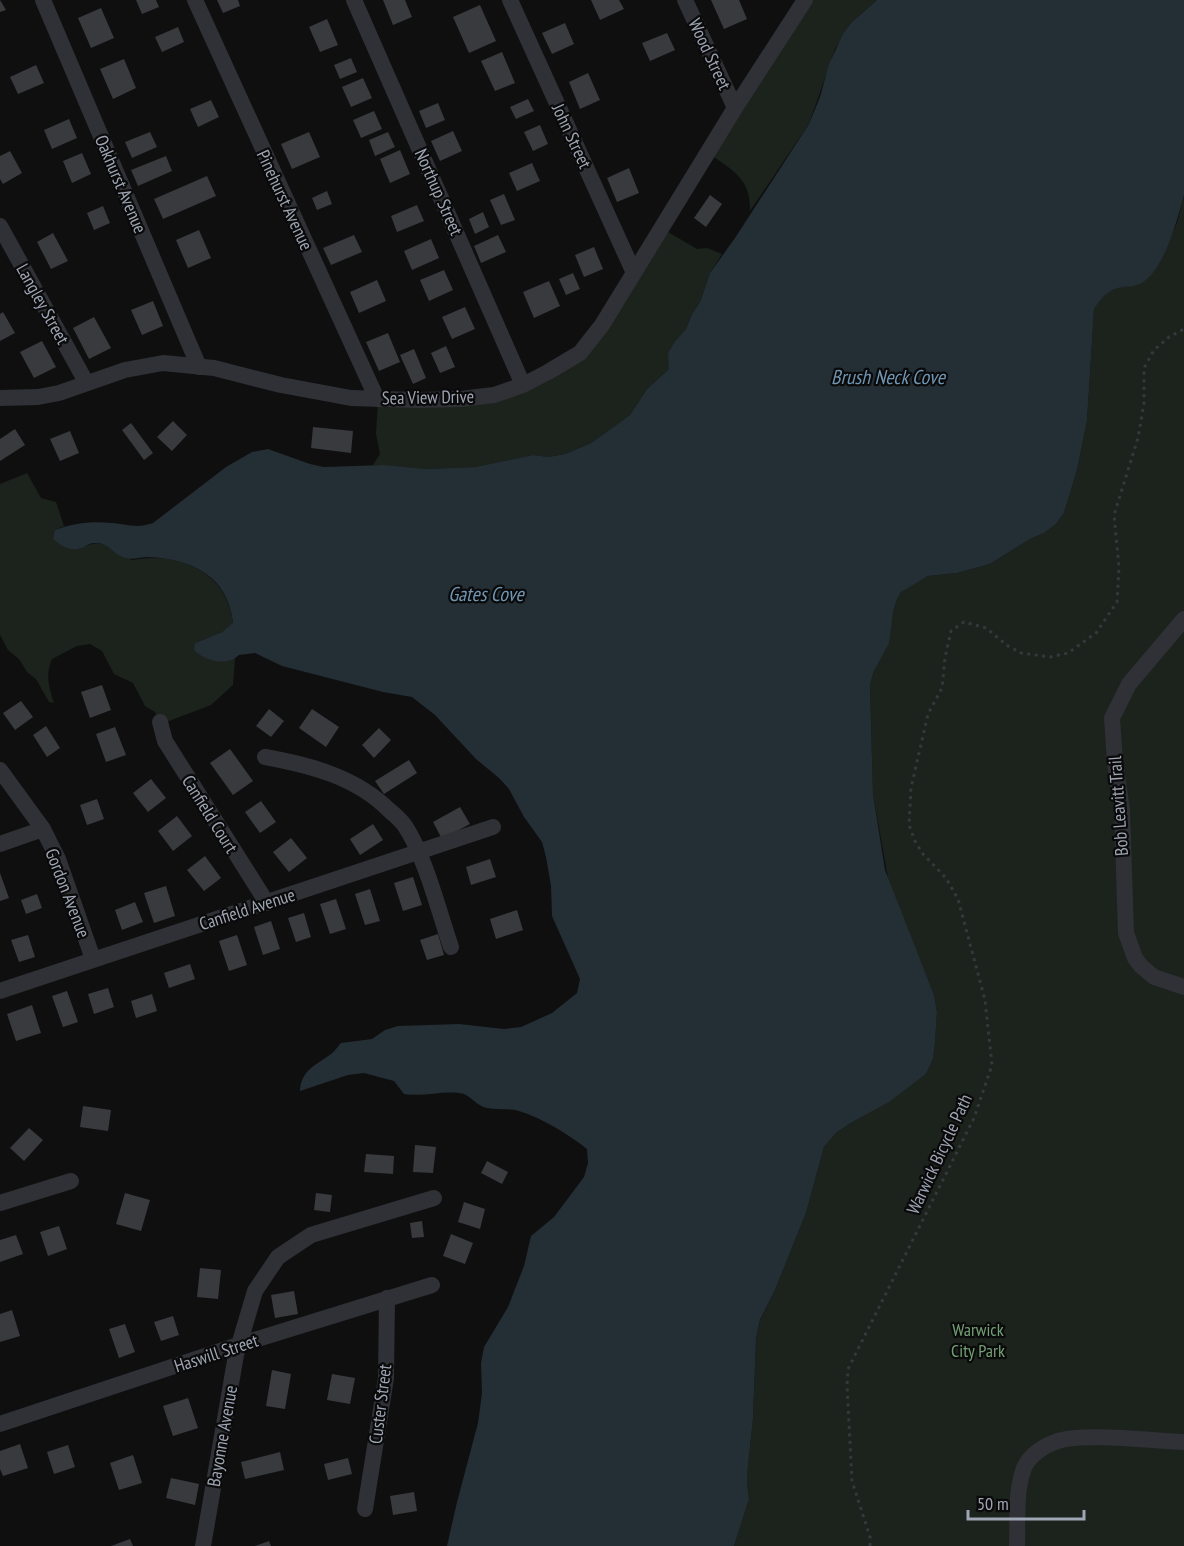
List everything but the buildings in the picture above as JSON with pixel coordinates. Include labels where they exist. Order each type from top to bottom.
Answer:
[{"type":"street","name":"Oakhurst Avenue","points":[[43,0],[199,367]]},
{"type":"street","name":"Pinehurst Avenue","points":[[195,0],[377,399]]},
{"type":"street","name":"Northup Street","points":[[354,0],[523,385]]},
{"type":"street","name":"John Street","points":[[510,0],[634,273]]},
{"type":"street","name":"Wood Street","points":[[685,0],[735,108]]},
{"type":"street","name":"Sea View Drive","points":[[0,398],[38,397],[59,393],[125,370],[163,363],[214,368],[292,387],[351,398],[461,399],[494,395],[523,385],[580,353],[602,325],[735,108],[805,0]]},
{"type":"street","name":"Langley Street","points":[[0,226],[5,250],[86,382]]},
{"type":"street","name":"Bob Leavitt Trail","points":[[1184,619],[1129,684],[1112,718],[1115,762],[1122,809],[1126,933],[1135,958],[1141,966],[1154,977],[1184,987]]},
{"type":"street","name":"Canfield Court","points":[[160,722],[165,741],[267,903]]},
{"type":"street","points":[[265,757],[298,763],[337,776],[375,797],[405,825],[418,851],[450,947]]},
{"type":"street","name":"Gordon Avenue","points":[[0,770],[43,830],[58,859],[93,959]]},
{"type":"street","name":"Canfield Avenue","points":[[0,991],[493,826]]},
{"type":"street","points":[[0,844],[43,830]]},
{"type":"street","points":[[0,1203],[71,1181]]},
{"type":"street","name":"Bayonne Avenue","points":[[203,1546],[238,1345],[255,1291],[278,1257],[311,1235],[434,1198]]},
{"type":"street","name":"Haswill Street","points":[[0,1424],[238,1345],[432,1286]]},
{"type":"street","name":"Custer Street","points":[[365,1509],[386,1378],[387,1298]]},
{"type":"street","points":[[1017,1546],[1018,1488],[1025,1466],[1039,1450],[1056,1441],[1076,1438],[1184,1442]]},
{"type":"path","name":"Warwick Bicycle Path","points":[[870,1546],[870,1537],[852,1481],[848,1369],[974,1118],[992,1065],[985,1000],[958,899],[946,878],[922,853],[909,825],[911,788],[928,714],[942,688],[951,631],[958,624],[964,622],[986,628],[1008,646],[1022,653],[1050,657],[1068,653],[1096,633],[1117,602],[1119,567],[1114,515],[1138,438],[1144,404],[1144,368],[1154,350],[1169,336],[1184,329]]},
{"type":"green space","points":[[804,0],[877,0],[852,22],[835,49],[809,124],[750,211],[747,190],[738,176],[708,153]]},
{"type":"green space","name":"Warwick City Park","points":[[1184,195],[1184,1546],[734,1546],[749,1499],[747,1483],[753,1419],[756,1338],[760,1321],[806,1213],[824,1147],[836,1133],[888,1102],[926,1074],[933,1059],[937,1012],[934,995],[889,884],[873,794],[870,685],[897,599],[901,592],[909,586],[928,576],[957,573],[990,564],[1044,533],[1056,524],[1064,513],[1077,470],[1087,421],[1094,309],[1103,294],[1119,287],[1137,285],[1159,264],[1177,223]]},
{"type":"green space","points":[[663,229],[697,249],[707,248],[722,254],[710,273],[700,302],[686,329],[676,340],[669,369],[647,389],[630,415],[591,443],[565,454],[548,457],[533,455],[475,467],[427,469],[373,465],[380,454],[376,434],[378,400],[492,395],[577,354]]},
{"type":"green space","points":[[27,473],[41,498],[56,502],[64,526],[55,530],[79,549],[88,545],[101,544],[107,545],[132,560],[167,559],[183,563],[198,569],[222,591],[229,606],[233,624],[222,632],[195,643],[221,661],[235,658],[233,685],[211,705],[161,724],[155,712],[145,706],[133,683],[114,674],[102,651],[90,644],[77,646],[52,659],[48,676],[54,703],[49,702],[36,679],[8,650],[0,635],[0,484]]},
{"type":"water","name":"Brush Neck Cove","points":[[877,0],[1184,0],[1184,195],[1181,206],[1168,246],[1154,271],[1146,280],[1137,285],[1109,292],[1094,309],[1087,421],[1077,470],[1064,513],[1056,524],[1044,533],[990,564],[957,573],[928,576],[901,592],[897,599],[889,643],[874,671],[870,685],[873,794],[885,870],[934,995],[937,1012],[933,1059],[926,1074],[889,1102],[836,1133],[824,1147],[806,1213],[775,1290],[760,1320],[756,1338],[753,1419],[748,1466],[749,1499],[734,1546],[447,1546],[478,1423],[484,1347],[508,1307],[524,1266],[531,1236],[554,1217],[584,1177],[588,1163],[587,1149],[554,1127],[519,1111],[487,1108],[459,1093],[404,1094],[394,1081],[364,1073],[348,1075],[300,1091],[306,1073],[341,1043],[372,1039],[385,1030],[398,1026],[459,1024],[504,1029],[521,1027],[552,1013],[577,993],[580,979],[552,916],[551,886],[542,842],[524,817],[509,789],[476,759],[435,715],[412,697],[383,692],[282,666],[255,653],[239,655],[222,662],[210,660],[194,650],[195,643],[222,632],[233,623],[230,607],[216,582],[193,566],[164,558],[126,558],[100,543],[70,549],[53,539],[55,530],[90,522],[137,526],[153,523],[226,467],[252,452],[268,449],[324,467],[383,465],[427,469],[475,467],[533,455],[548,457],[565,454],[591,443],[630,415],[647,389],[669,369],[668,353],[686,329],[700,302],[710,273],[809,124],[820,97],[829,64],[843,34],[852,22]]},
{"type":"water label","name":"Gates Cove","points":[[486,594]]}]
